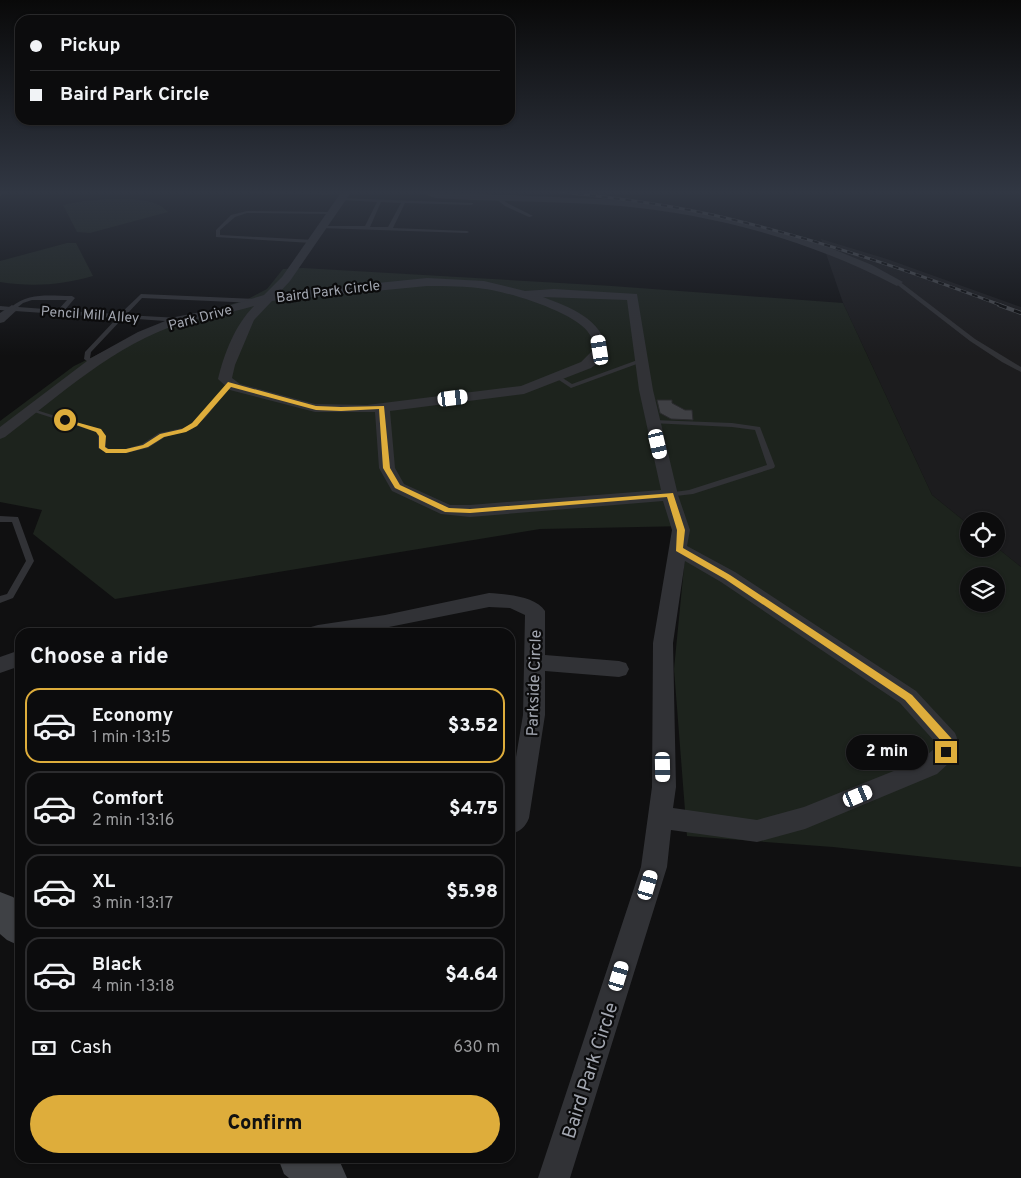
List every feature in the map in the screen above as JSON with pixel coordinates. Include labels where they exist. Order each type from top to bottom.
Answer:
[{"type":"main road","points":[[0,910],[15,923]]},
{"type":"main road","points":[[306,1163],[324,1178]]},
{"type":"street","points":[[262,300],[286,279],[309,246]]},
{"type":"street","points":[[815,246],[872,268],[897,282]]},
{"type":"street","name":"Baird Park Circle","points":[[427,282],[485,285],[510,290],[523,295],[574,315],[595,331],[600,350],[594,359],[559,378],[524,390],[382,407],[316,408],[235,387],[225,379],[228,365],[248,319],[262,300],[427,282]]},
{"type":"street","name":"Baird Park Circle","points":[[523,295],[554,293],[633,297],[646,390],[670,495],[681,530],[663,643],[664,787],[654,866],[554,1178]]},
{"type":"street","name":"Park Drive","points":[[0,434],[93,363],[143,335],[179,320],[262,300]]},
{"type":"street","points":[[0,319],[6,309]]},
{"type":"street","points":[[382,407],[387,468],[398,487],[447,510],[470,511],[670,495]]},
{"type":"street","points":[[660,817],[757,831],[804,818],[929,767],[946,752],[947,740],[908,697],[728,577],[679,549]]},
{"type":"street","name":"Parkside Circle","points":[[345,628],[386,622],[489,600],[512,601],[535,611],[534,716],[526,770],[517,818],[515,820]]},
{"type":"street","points":[[0,665],[15,660]]},
{"type":"street","points":[[536,662],[619,669]]},
{"type":"lane","points":[[897,282],[922,300],[949,324],[998,358],[1021,370]]},
{"type":"lane","points":[[93,363],[87,360],[88,352],[141,296],[262,300]]},
{"type":"lane","points":[[6,309],[31,298],[72,298],[59,312]]},
{"type":"lane","name":"Pencil Mill Alley","points":[[6,309],[179,320]]},
{"type":"lane","points":[[559,378],[571,386],[643,360]]},
{"type":"lane","points":[[32,410],[98,431],[102,436],[102,448],[106,451],[118,452],[145,446],[162,435],[190,428],[204,416],[230,383]]},
{"type":"lane","points":[[653,422],[720,424],[758,428],[771,466],[690,492],[670,495]]},
{"type":"lane","points":[[0,519],[15,520],[30,561],[10,596],[0,600]]},
{"type":"shaded area","points":[[56,246],[78,246],[93,276],[47,284],[0,282],[0,261]]},
{"type":"shaded area","points":[[823,246],[844,246],[887,259],[1021,307],[1021,567],[1005,554],[1005,512],[960,512],[960,518],[932,495],[843,303]]},
{"type":"shaded area","points":[[303,268],[612,286],[843,303],[932,495],[960,518],[960,557],[1005,557],[1005,554],[1021,567],[1021,867],[833,847],[687,836],[674,669],[688,526],[540,529],[115,599],[33,534],[42,510],[0,502],[0,421],[74,366],[154,327],[246,300],[267,289],[283,269]]},
{"type":"building","points":[[657,400],[672,400],[672,403],[685,410],[692,410],[693,420],[671,419],[660,413]]},
{"type":"railway","points":[[828,246],[1003,306]]},
{"type":"railway","points":[[999,305],[1021,313]]},
{"type":"route","points":[[65,420],[98,431],[102,436],[102,448],[106,451],[126,451],[145,446],[162,435],[184,431],[195,425],[230,383],[235,387],[316,408],[367,409],[382,407],[387,468],[398,487],[447,510],[470,511],[670,495],[681,530],[679,549],[728,577],[908,697],[947,740],[946,752]]}]
